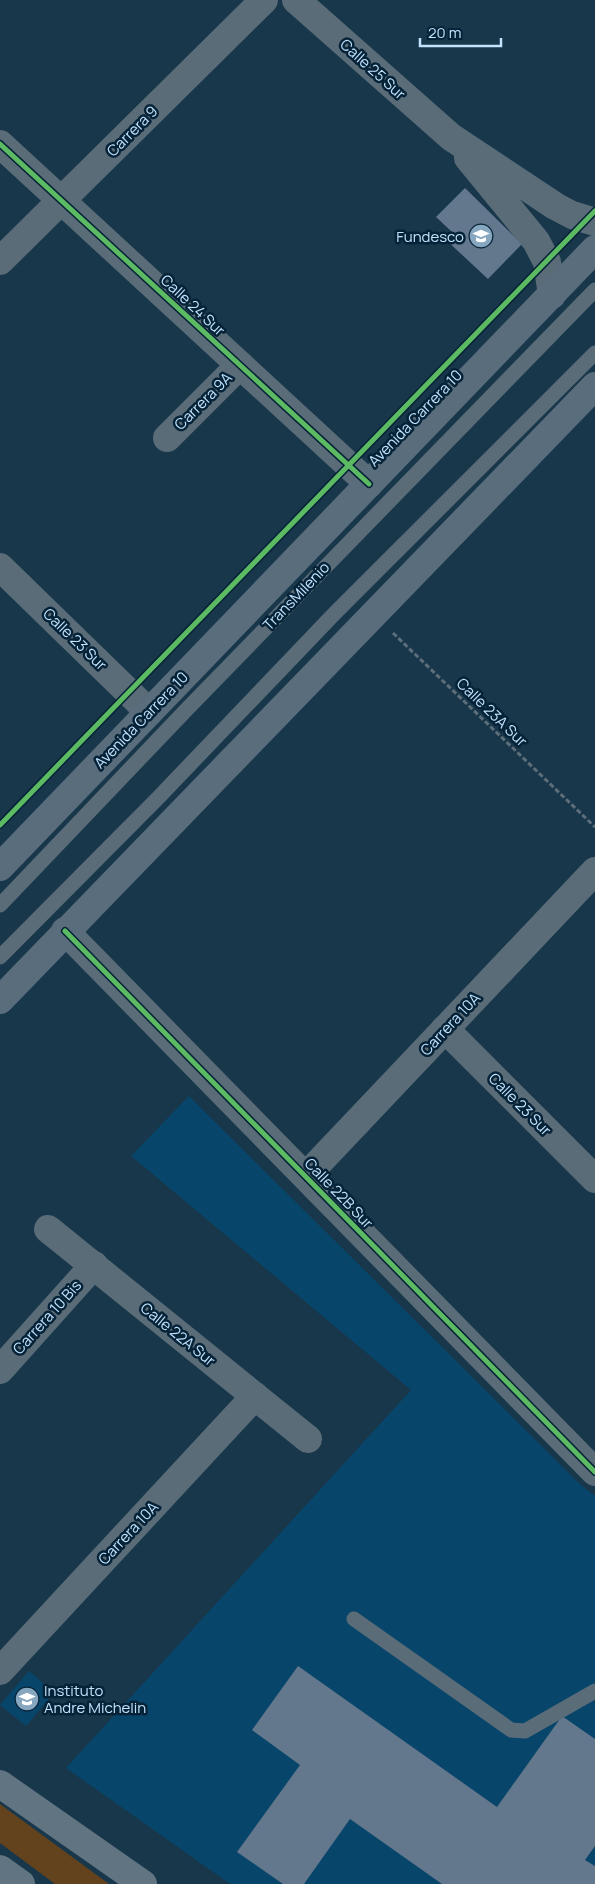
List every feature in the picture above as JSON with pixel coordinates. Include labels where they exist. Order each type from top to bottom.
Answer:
[{"type":"main road","name":"Avenida Carrera 10","points":[[0,867],[595,249]]},
{"type":"main road","points":[[0,1000],[595,386]]},
{"type":"main road","points":[[0,1784],[143,1884]]},
{"type":"main road","points":[[0,1869],[21,1884]]},
{"type":"street","name":"Carrera 9","points":[[0,261],[264,0]]},
{"type":"street","name":"Calle 25 Sur","points":[[296,0],[451,137],[555,206],[572,215],[595,222]]},
{"type":"street","name":"Calle 25 Sur","points":[[451,137],[536,241],[547,262],[552,295]]},
{"type":"street","name":"Calle 24 Sur","points":[[0,144],[369,484]]},
{"type":"street","name":"Carrera 9A","points":[[167,438],[240,364]]},
{"type":"street","name":"Calle 23 Sur","points":[[3,575],[149,712]]},
{"type":"street","name":"Carrera 10A","points":[[306,1176],[595,871]]},
{"type":"street","name":"Calle 22B Sur","points":[[66,931],[595,1472]]},
{"type":"street","name":"Calle 23 Sur","points":[[445,1030],[593,1174]]},
{"type":"street","name":"Calle 22A Sur","points":[[48,1228],[308,1439]]},
{"type":"street","name":"Carrera 10 Bis","points":[[0,1370],[94,1266]]},
{"type":"street","name":"Carrera 10A","points":[[0,1671],[255,1396]]},
{"type":"lane","name":"TransMilenio","points":[[0,905],[196,700],[595,290]]},
{"type":"lane","points":[[0,957],[334,614],[595,353]]},
{"type":"lane","points":[[354,1619],[511,1730],[525,1731],[595,1691]]},
{"type":"shaded area","points":[[189,1096],[581,1485],[595,1496],[595,1884],[230,1884],[66,1768],[411,1390],[131,1156]]},
{"type":"shaded area","name":"Instituto Andre Michelin","points":[[29,1671],[54,1693],[26,1726],[0,1705]]},
{"type":"shaded area","points":[[0,1804],[109,1884],[55,1884],[0,1843]]},
{"type":"building","name":"Fundesco","points":[[465,188],[522,244],[488,279],[445,239],[452,232],[436,217]]},
{"type":"building","points":[[298,1666],[497,1807],[562,1716],[595,1739],[595,1846],[585,1860],[595,1866],[595,1884],[442,1884],[350,1819],[304,1884],[283,1884],[237,1852],[300,1765],[252,1730]]},
{"type":"cycle path","points":[[0,144],[369,484]]},
{"type":"cycle path","points":[[0,825],[595,211]]},
{"type":"cycle path","points":[[65,931],[595,1472]]},
{"type":"place","name":"Fundesco","points":[[481,236]]},
{"type":"place","name":"Instituto Andre Michelin","points":[[27,1699]]}]
